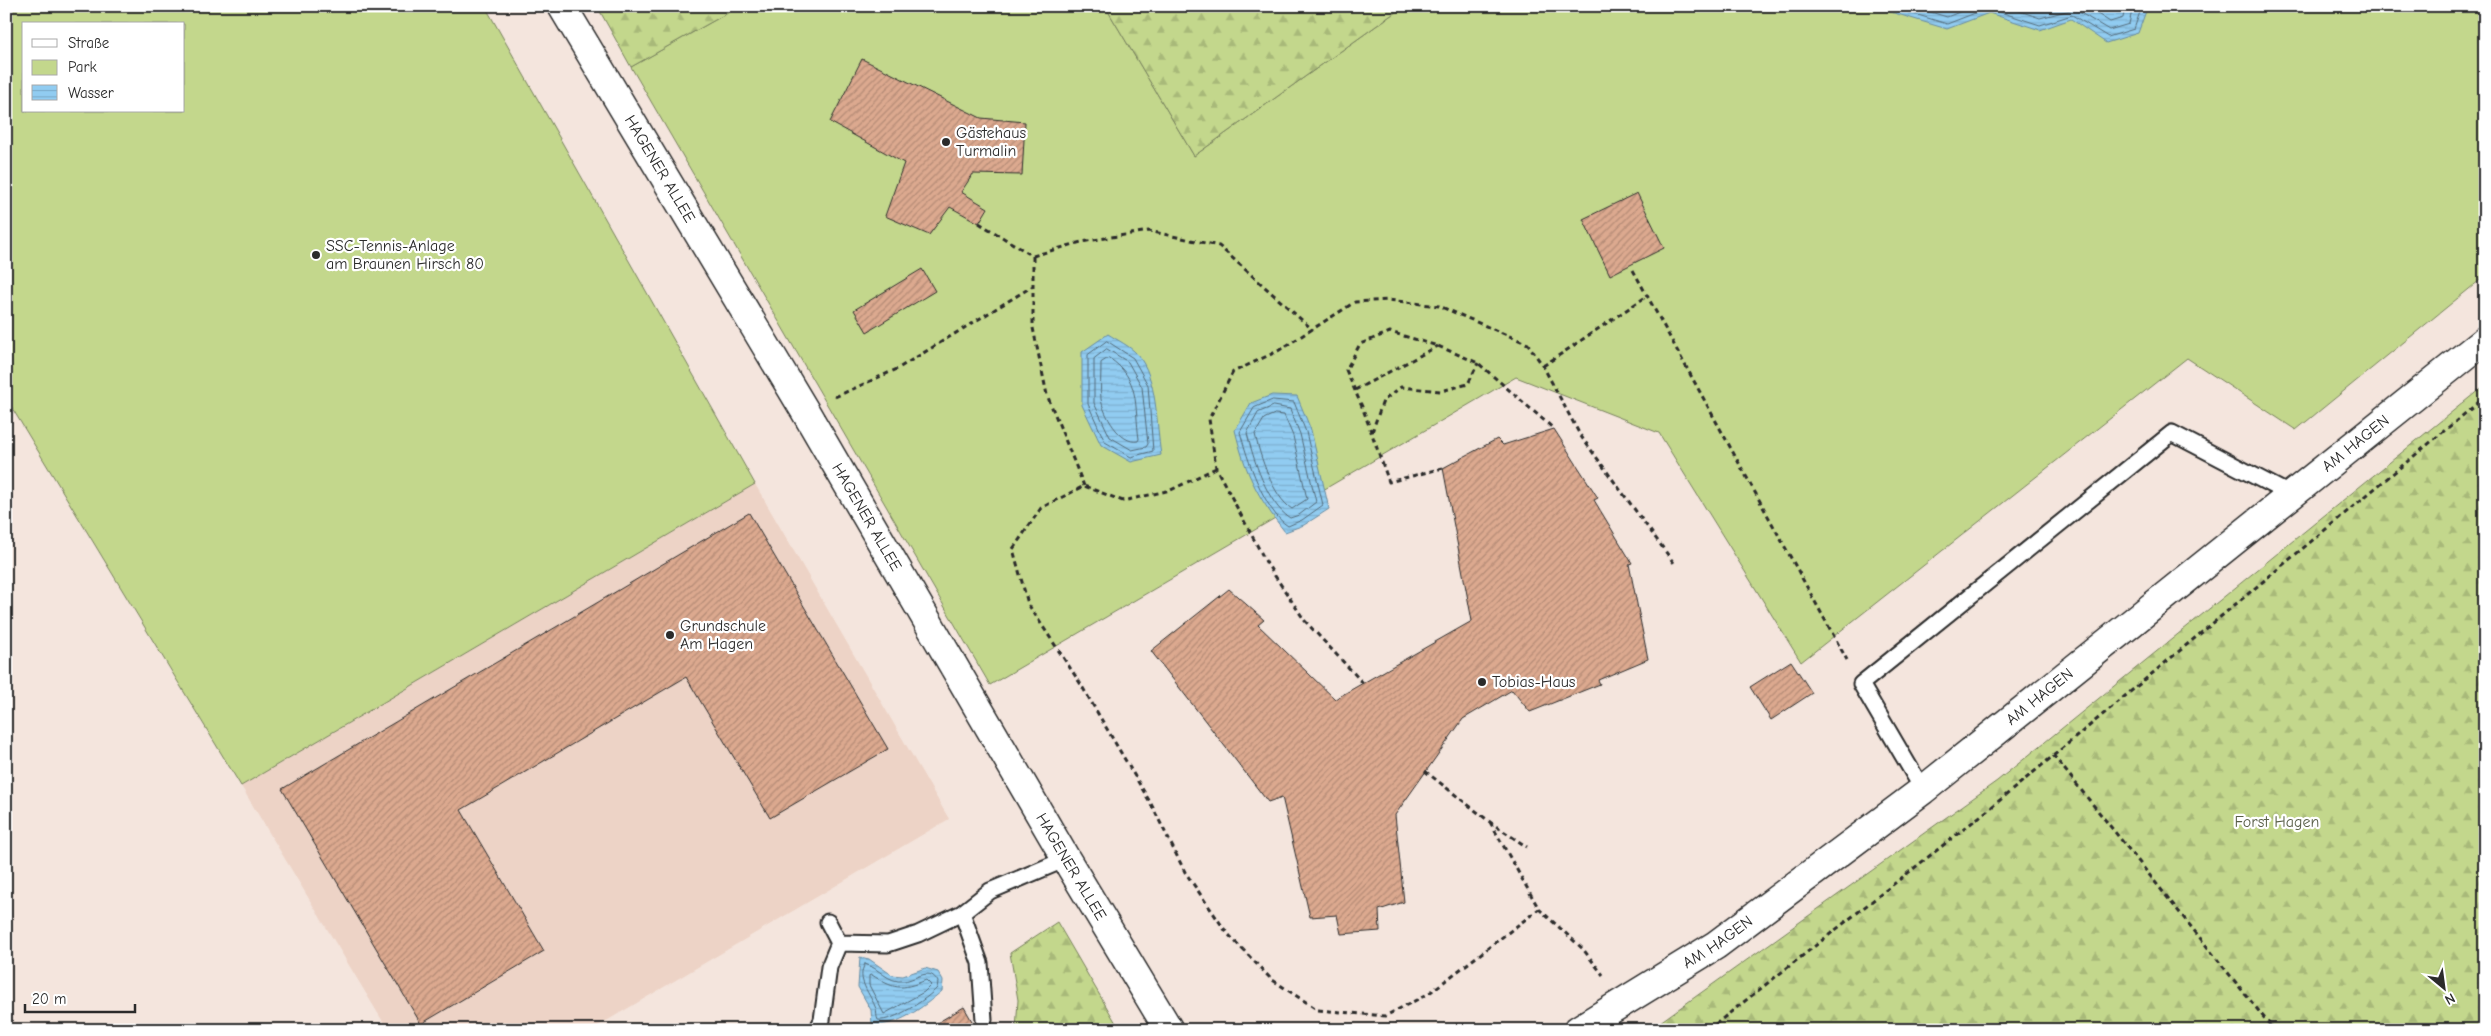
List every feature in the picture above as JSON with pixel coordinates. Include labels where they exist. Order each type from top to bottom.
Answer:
[{"type":"street","name":"HAGENER ALLEE","points":[[562,6],[805,411],[1066,859],[1169,1030]]},
{"type":"street","name":"AM HAGEN","points":[[1578,1030],[1716,945],[1923,790],[2485,340]]},
{"type":"lane","points":[[1923,790],[1861,684],[2172,434],[2291,495]]},
{"type":"lane","points":[[839,943],[888,944],[918,934],[962,913],[990,891],[1066,859]]},
{"type":"lane","points":[[962,913],[980,964],[984,1020]]},
{"type":"lane","points":[[817,1030],[822,1020],[830,967],[839,943],[828,922]]},
{"type":"path","points":[[979,223],[1033,256],[1081,242],[1149,231],[1219,246],[1313,330]]},
{"type":"path","points":[[1033,256],[1033,328],[1047,395],[1084,486],[1123,501],[1171,490],[1216,468]]},
{"type":"path","points":[[1633,270],[1861,684]]},
{"type":"path","points":[[805,411],[897,369],[1033,286]]},
{"type":"path","points":[[1543,366],[1647,296]]},
{"type":"path","points":[[1362,683],[1305,621],[1268,564],[1216,468],[1210,419],[1232,372],[1278,351],[1354,302],[1388,300],[1439,306],[1528,344],[1543,366],[1580,435],[1674,563]]},
{"type":"path","points":[[1443,468],[1389,482],[1346,370],[1360,344],[1390,332],[1438,346],[1478,363],[1554,429]]},
{"type":"path","points":[[1355,390],[1438,346]]},
{"type":"path","points":[[1371,432],[1383,401],[1401,387],[1442,391],[1468,384],[1478,363]]},
{"type":"path","points":[[1708,1030],[1988,810],[2485,397]]},
{"type":"path","points":[[1084,486],[1041,508],[1013,549],[1028,604],[1080,683],[1145,794],[1185,872],[1227,933],[1271,979],[1318,1010],[1385,1016],[1428,994],[1539,909]]},
{"type":"path","points":[[2053,755],[2274,1030]]},
{"type":"path","points":[[1425,771],[1490,822],[1527,847]]},
{"type":"path","points":[[1490,822],[1539,909],[1582,949],[1624,1001]]},
{"type":"shaded area","name":"Grundschule Am Hagen","points":[[755,484],[949,819],[591,1030],[388,1030],[241,786]]},
{"type":"green space","name":"SSC-Tennis-Anlage am Braunen Hirsch 80","points":[[6,6],[485,6],[755,484],[241,786],[6,398]]},
{"type":"green space","points":[[597,6],[740,6],[631,67]]},
{"type":"green space","points":[[740,6],[1105,6],[1194,156],[1404,6],[2485,6],[2485,276],[2296,430],[2187,358],[1801,662],[1659,433],[1516,377],[990,685],[631,67]]},
{"type":"green space","points":[[1105,6],[1404,6],[1194,156]]},
{"type":"green space","name":"Forst Hagen","points":[[2485,385],[2485,1030],[1649,1030],[1997,781]]},
{"type":"green space","points":[[1057,922],[1120,1030],[1016,1030],[1018,1000],[1010,953]]},
{"type":"water","points":[[1871,6],[2143,6],[2146,11],[2138,33],[2106,43],[2071,19],[2040,30],[1989,13],[1947,29]]},
{"type":"water","points":[[1108,334],[1134,351],[1144,364],[1153,388],[1161,455],[1131,462],[1101,445],[1082,405],[1082,352]]},
{"type":"water","points":[[1272,395],[1297,396],[1311,430],[1329,509],[1304,525],[1285,532],[1260,496],[1248,473],[1235,430],[1251,403]]},
{"type":"water","points":[[860,957],[869,959],[892,975],[903,976],[925,968],[938,972],[943,981],[942,991],[918,1010],[900,1020],[891,1023],[872,1024],[871,1010],[858,987]]},
{"type":"building","name":"Gästehaus Turmalin","points":[[862,59],[981,118],[1025,122],[1022,175],[973,174],[961,192],[988,208],[979,223],[950,207],[929,235],[885,216],[904,163],[830,122]]},
{"type":"building","points":[[1637,193],[1664,248],[1610,275],[1583,219]]},
{"type":"building","points":[[922,269],[935,291],[867,332],[854,310]]},
{"type":"building","name":"Tobias-Haus","points":[[1554,429],[1598,498],[1594,500],[1632,563],[1629,564],[1648,659],[1598,680],[1600,684],[1530,712],[1512,690],[1463,719],[1395,815],[1404,902],[1379,910],[1380,931],[1341,934],[1337,915],[1310,917],[1282,797],[1268,802],[1151,651],[1229,589],[1264,620],[1258,625],[1335,699],[1472,621],[1443,468],[1497,439],[1503,445]]},
{"type":"building","points":[[749,513],[888,749],[770,818],[686,677],[461,810],[544,951],[421,1024],[282,789]]},
{"type":"building","points":[[1791,661],[1812,693],[1771,720],[1750,687]]},
{"type":"building","points":[[964,1007],[977,1030],[925,1030]]},
{"type":"place","name":"Gästehaus Turmalin","points":[[946,142]]},
{"type":"place","name":"SSC-Tennis-Anlage am Braunen Hirsch 80","points":[[316,255]]},
{"type":"place","name":"Grundschule Am Hagen","points":[[670,635]]},
{"type":"place","name":"Tobias-Haus","points":[[1482,682]]}]
